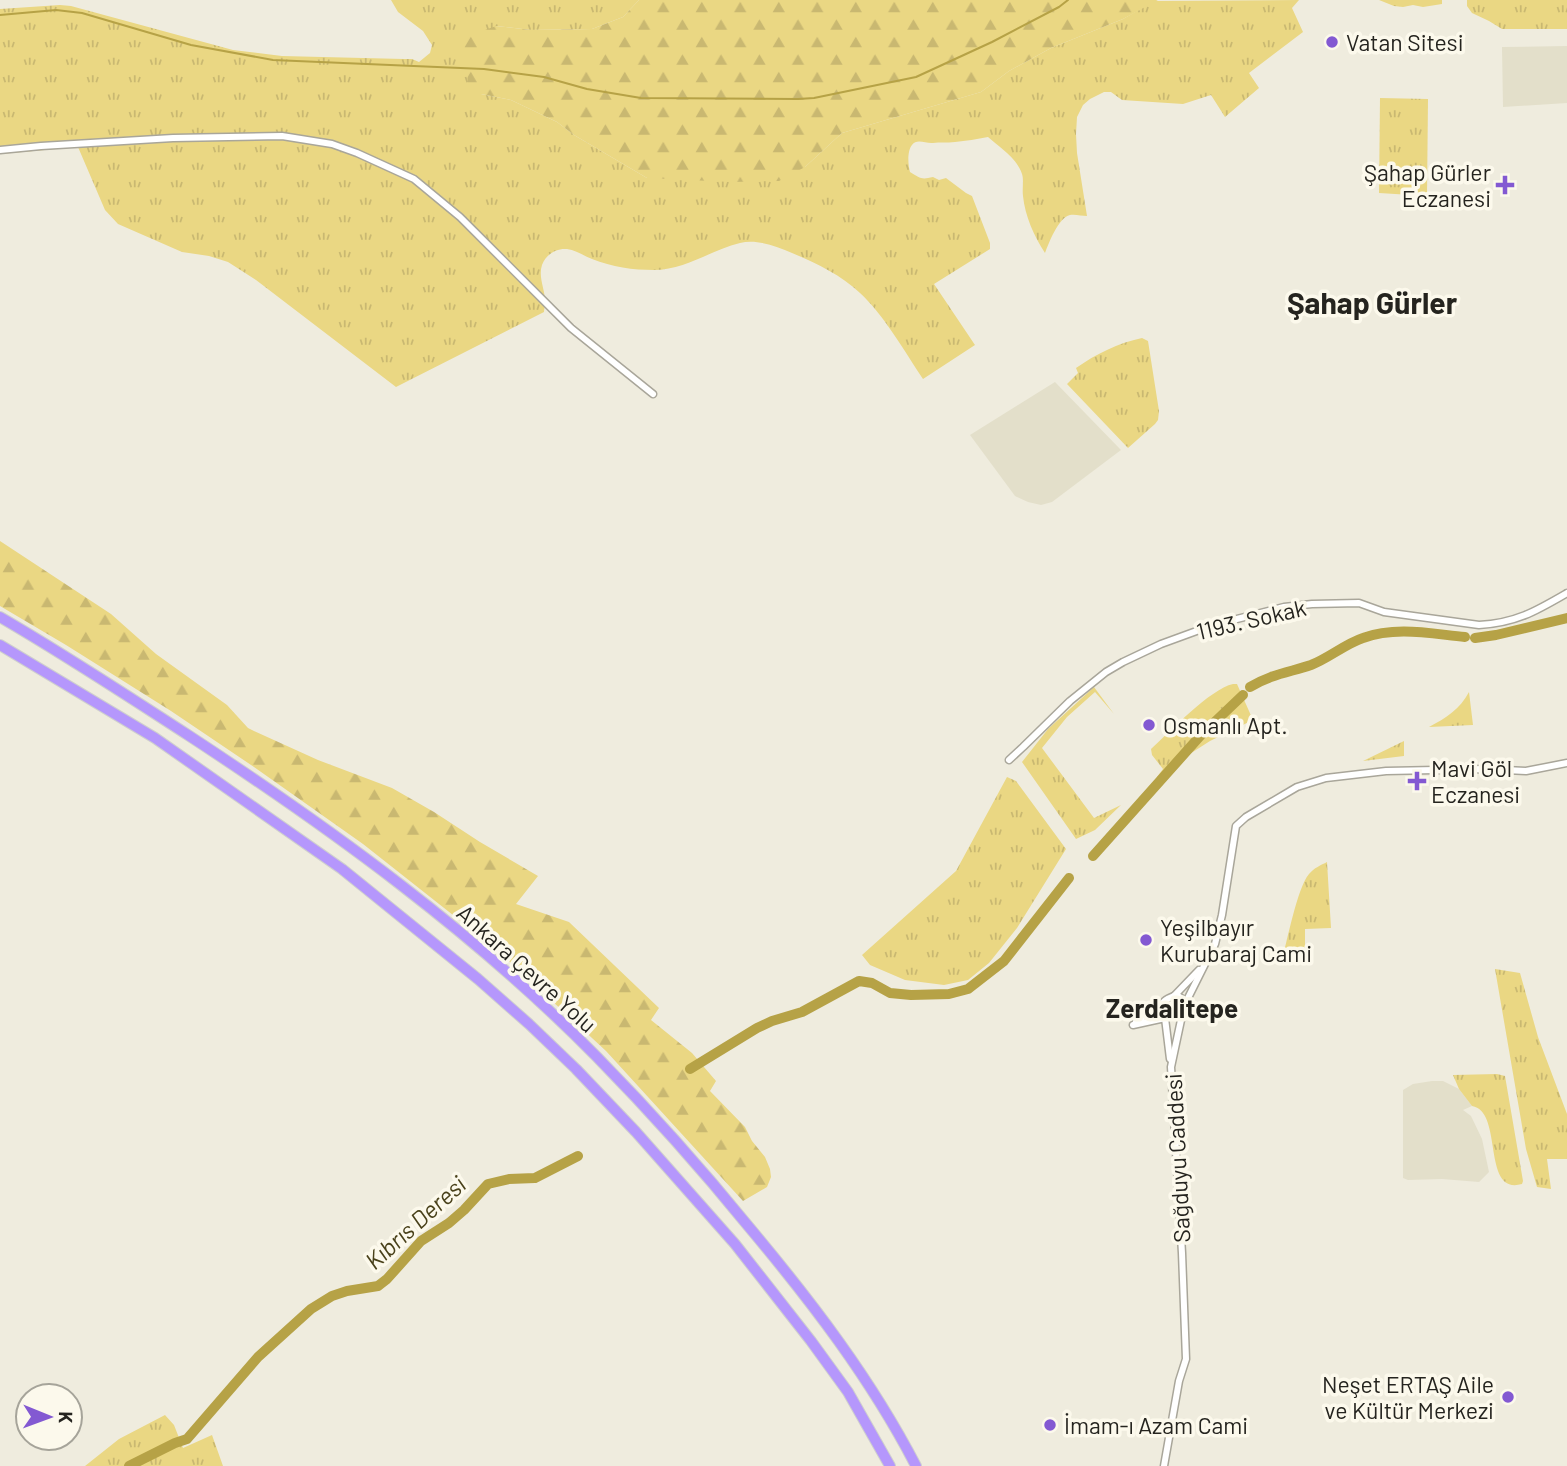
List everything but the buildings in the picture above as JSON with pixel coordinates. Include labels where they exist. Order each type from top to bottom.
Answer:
[{"type":"highway","name":"Ankara Çevre Yolu","points":[[0,617],[74,661],[351,846],[423,902],[542,1005],[596,1056],[711,1180],[790,1276],[872,1389],[916,1466]]},
{"type":"highway","name":"Ankara Çevre Yolu","points":[[0,645],[155,738],[342,869],[529,1024],[636,1132],[735,1244],[848,1392],[890,1466]]},
{"type":"street","points":[[0,150],[173,138],[282,136],[332,144],[357,153],[414,179],[460,217],[571,328],[653,394]]},
{"type":"street","name":"1193. Sokak","points":[[1009,760],[1070,701],[1106,672],[1161,644],[1213,625],[1284,607],[1359,603],[1384,612],[1479,625],[1494,624],[1535,612],[1567,593]]},
{"type":"street","name":"Sağduyu Caddesi","points":[[1164,1466],[1179,1381],[1186,1359],[1171,1067],[1184,1006],[1214,944],[1222,915],[1236,826],[1246,817],[1297,787],[1326,778],[1386,771],[1526,771],[1567,763]]},
{"type":"street","points":[[1174,996],[1184,1000],[1179,1014],[1133,1025],[1174,996],[1203,966]]},
{"type":"street","points":[[1160,1005],[1165,1018],[1171,1067]]},
{"type":"shaded area","points":[[1567,46],[1567,103],[1503,107],[1502,47]]},
{"type":"shaded area","points":[[1055,382],[1121,450],[1052,502],[1041,505],[1015,496],[970,435]]},
{"type":"shaded area","points":[[1443,1081],[1459,1089],[1472,1106],[1463,1110],[1471,1116],[1482,1139],[1489,1172],[1479,1182],[1403,1178],[1403,1090],[1413,1084]]},
{"type":"green space","points":[[391,0],[639,0],[623,17],[592,29],[531,30],[496,26],[481,94],[511,100],[557,122],[647,178],[805,167],[842,133],[981,92],[1009,71],[1051,48],[1123,19],[1154,1],[1299,0],[1292,8],[1303,32],[1249,73],[1259,88],[1225,117],[1211,95],[1183,104],[1122,100],[1111,92],[1104,92],[1090,99],[1083,105],[1077,117],[1076,134],[1087,216],[1066,217],[1054,231],[1045,253],[1026,211],[1020,168],[988,137],[914,143],[909,154],[910,172],[923,178],[946,178],[972,196],[990,243],[990,249],[934,284],[975,345],[923,379],[886,323],[853,287],[828,270],[801,257],[773,246],[753,242],[729,246],[676,267],[654,270],[615,266],[570,250],[556,251],[546,258],[541,270],[544,312],[396,387],[256,280],[228,262],[182,252],[118,224],[105,210],[78,147],[0,154],[0,9],[71,6],[233,50],[282,56],[412,59],[419,62],[430,53],[432,45],[423,31],[398,12]]},
{"type":"green space","points":[[639,0],[1158,0],[1123,19],[1051,48],[1009,71],[981,92],[842,133],[805,167],[779,181],[647,178],[557,122],[511,100],[481,94],[468,83],[463,38],[496,26],[531,30],[592,29],[623,17]]},
{"type":"green space","points":[[1379,0],[1442,0],[1442,4],[1403,7]]},
{"type":"green space","points":[[1467,0],[1567,0],[1567,29],[1502,29],[1472,13],[1467,6]]},
{"type":"green space","points":[[1380,98],[1428,99],[1427,196],[1379,193]]},
{"type":"green space","points":[[1142,338],[1148,341],[1159,411],[1158,420],[1128,448],[1067,384],[1078,373],[1076,368],[1091,358]]},
{"type":"green space","points":[[0,541],[111,614],[156,654],[227,705],[248,728],[318,760],[392,788],[538,876],[516,904],[569,922],[659,1008],[651,1020],[692,1053],[716,1081],[710,1091],[745,1127],[765,1157],[771,1177],[767,1187],[743,1201],[606,1051],[496,949],[363,844],[171,711],[0,606]]},
{"type":"green space","points":[[1237,684],[1253,720],[1210,741],[1185,757],[1161,780],[1157,777],[1163,769],[1152,755],[1151,749],[1202,702]]},
{"type":"green space","points":[[1094,687],[1114,714],[1095,692],[1067,717],[1042,748],[1094,818],[1121,805],[1095,830],[1076,839],[1022,762],[1048,729]]},
{"type":"green space","points":[[1469,692],[1473,725],[1429,727],[1452,712]]},
{"type":"green space","points":[[1404,741],[1404,756],[1363,761]]},
{"type":"green space","points":[[1007,777],[1016,781],[1066,849],[1017,928],[989,963],[968,980],[944,985],[905,980],[870,965],[862,955],[956,871]]},
{"type":"green space","points":[[1327,862],[1331,928],[1305,929],[1305,963],[1281,963],[1296,903],[1305,881],[1313,870]]},
{"type":"green space","points":[[1495,969],[1520,973],[1538,1037],[1567,1114],[1567,1159],[1547,1159],[1551,1189],[1537,1187],[1526,1149]]},
{"type":"green space","points":[[1453,1075],[1505,1076],[1522,1184],[1509,1184],[1501,1178],[1488,1122],[1482,1111],[1472,1106],[1459,1089]]},
{"type":"green space","points":[[165,1415],[174,1425],[183,1448],[212,1435],[223,1466],[85,1466],[119,1439]]},
{"type":"waterway","points":[[0,15],[56,10],[82,13],[191,45],[273,60],[484,69],[544,77],[587,89],[641,98],[798,99],[916,77],[992,42],[1068,0]]},
{"type":"waterway","name":"Kıbrıs Deresi","points":[[1475,638],[1567,618]]},
{"type":"waterway","name":"Kıbrıs Deresi","points":[[1250,687],[1311,665],[1356,641],[1376,634],[1414,632],[1465,637]]},
{"type":"waterway","name":"Kıbrıs Deresi","points":[[1093,856],[1201,735],[1243,695]]},
{"type":"waterway","name":"Kıbrıs Deresi","points":[[690,1069],[757,1028],[802,1012],[859,981],[872,983],[890,993],[911,995],[949,994],[968,989],[1004,961],[1069,878]]},
{"type":"waterway","name":"Kıbrıs Deresi","points":[[129,1466],[187,1439],[258,1357],[311,1309],[332,1296],[378,1286],[421,1241],[449,1223],[488,1184],[509,1179],[535,1178],[578,1156]]},
{"type":"place","name":"Vatan Sitesi","points":[[1332,42]]},
{"type":"place","name":"Şahap Gürler Eczanesi","points":[[1505,185]]},
{"type":"place","name":"Osmanlı Apt.","points":[[1149,725]]},
{"type":"place","name":"Mavi Göl Eczanesi","points":[[1417,781]]},
{"type":"place","name":"Yeşilbayır Kurubaraj Cami","points":[[1146,940]]},
{"type":"place","name":"Neşet ERTAŞ Aile ve Kültür Merkezi","points":[[1508,1397]]},
{"type":"place","name":"İmam-ı Azam Cami","points":[[1050,1425]]},
{"type":"district","name":"Şahap Gürler","points":[[1372,302]]},
{"type":"district","name":"Zerdalitepe","points":[[1172,1007]]}]
